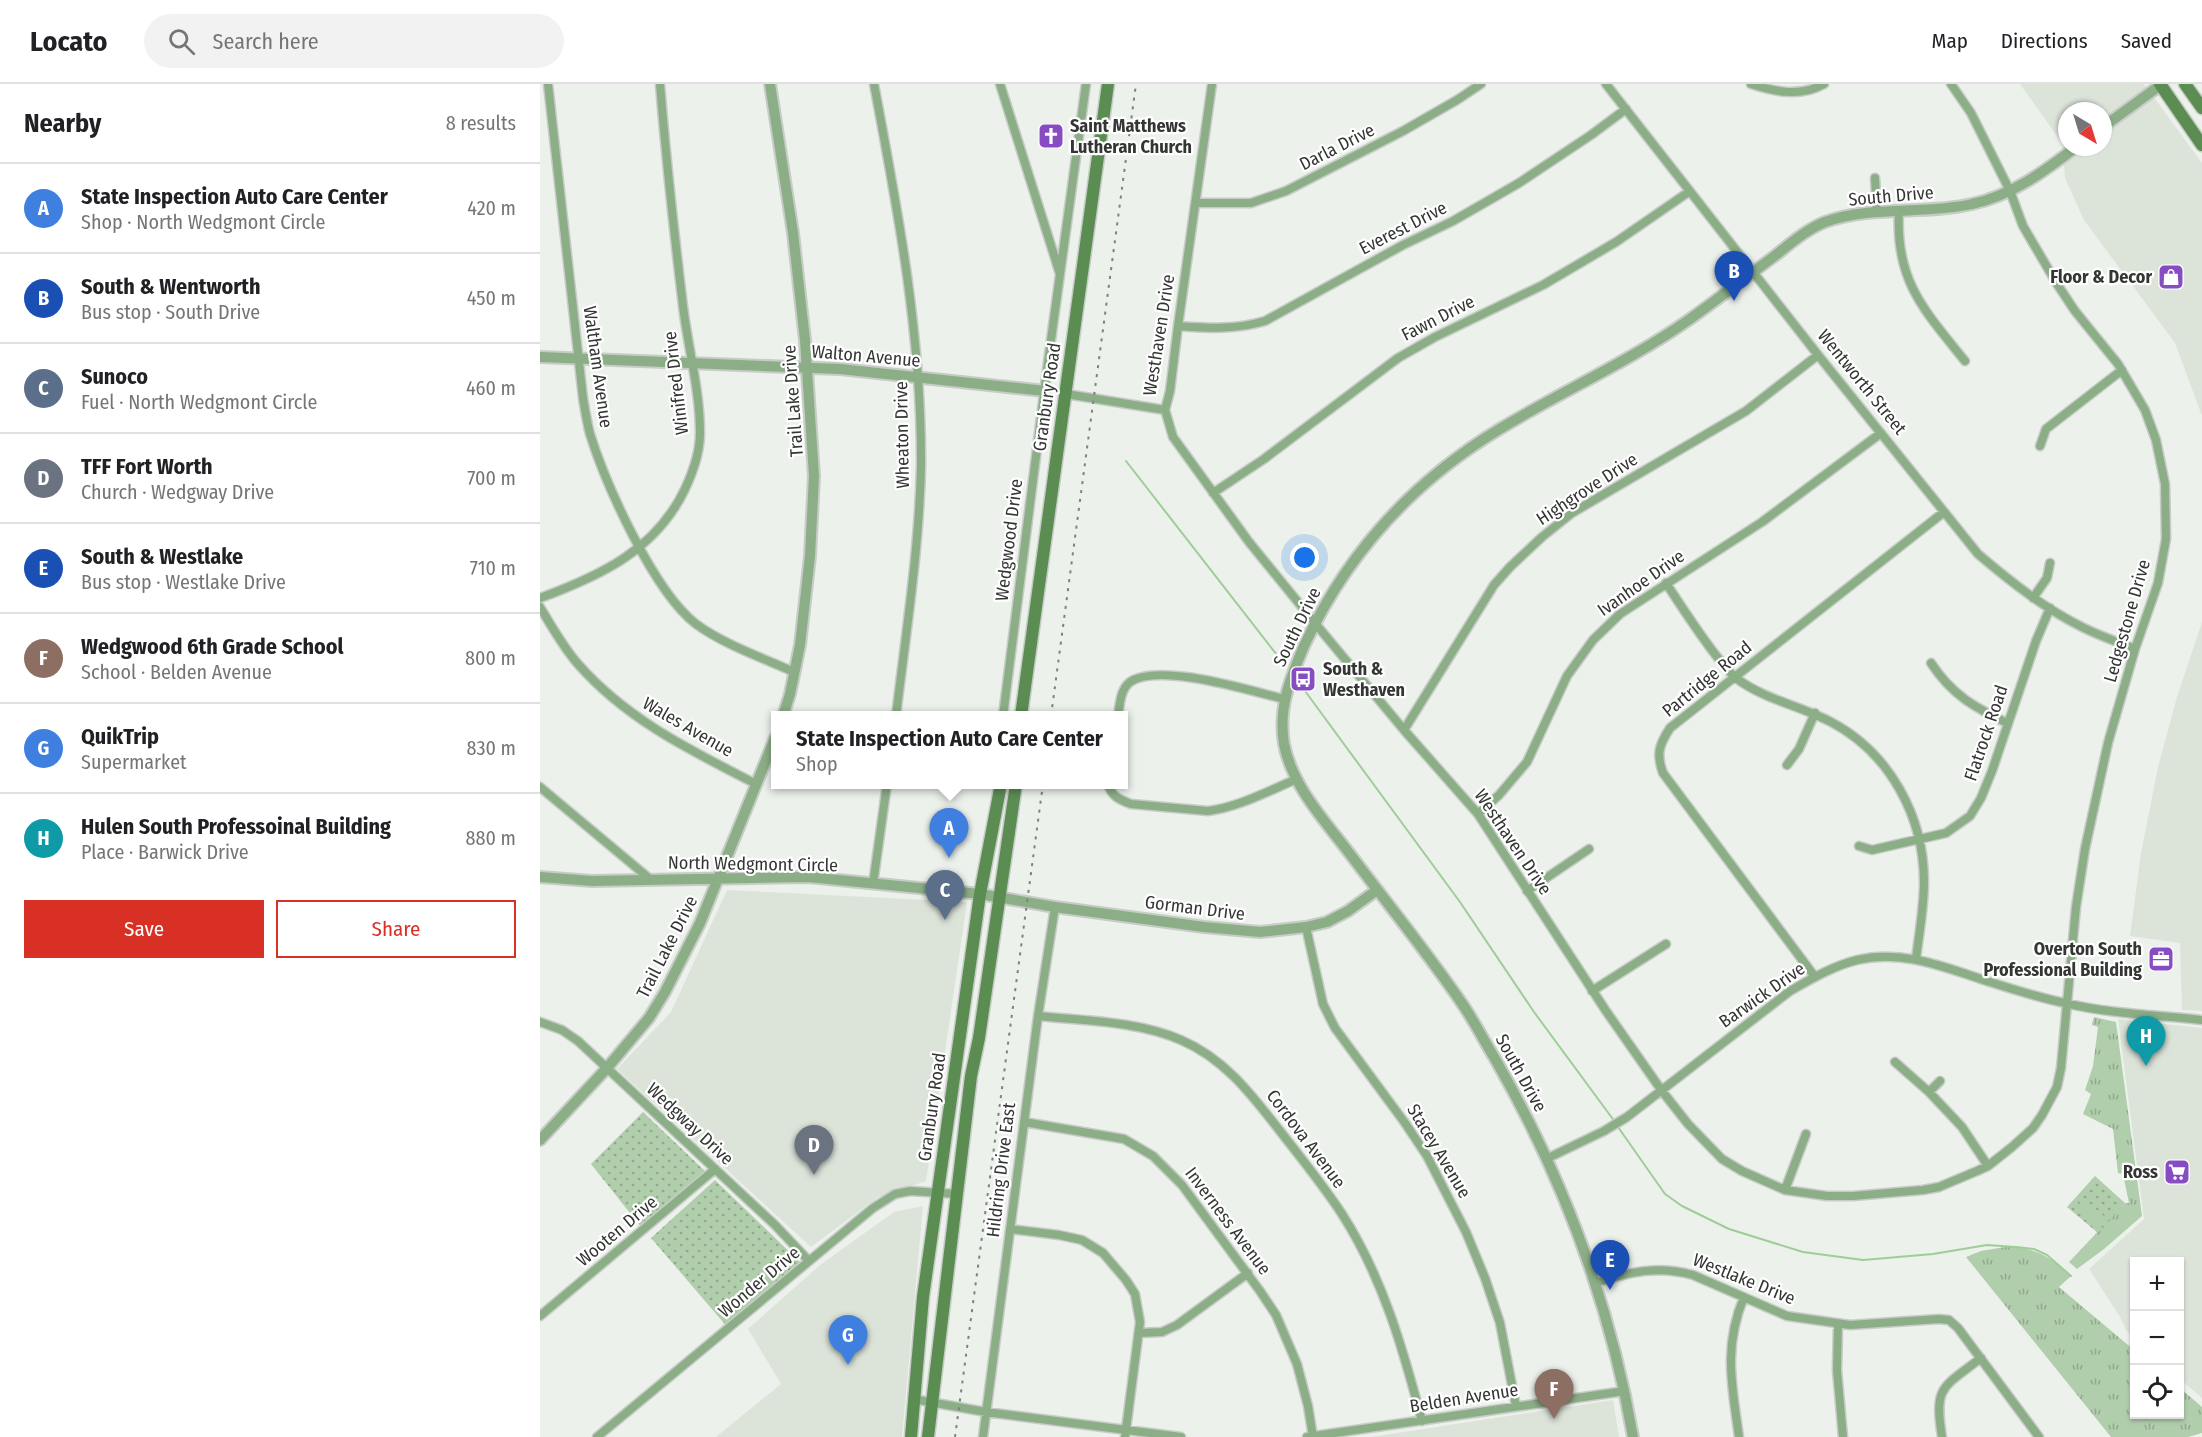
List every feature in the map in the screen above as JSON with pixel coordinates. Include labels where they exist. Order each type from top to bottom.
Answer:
[{"type":"main road","name":"Granbury Road","points":[[1022,711],[1108,84]]},
{"type":"main road","points":[[2161,84],[2202,145]]},
{"type":"main road","points":[[2185,84],[2202,108]]},
{"type":"main road","name":"Granbury Road","points":[[911,1437],[923,1297],[980,894],[998,789]]},
{"type":"main road","points":[[998,789],[1005,810],[1002,841],[1005,861]]},
{"type":"main road","name":"Granbury Road","points":[[928,1437],[971,1076],[1001,897],[1015,789]]},
{"type":"street","name":"Waltham Avenue","points":[[548,84],[578,358],[589,432],[611,490],[669,598],[697,625],[721,639],[794,672]]},
{"type":"street","name":"Winifred Drive","points":[[540,598],[600,573],[640,547],[669,518],[690,479],[698,454],[700,434],[672,215],[660,84]]},
{"type":"street","name":"Trail Lake Drive","points":[[770,84],[792,233],[807,368],[814,476],[813,518],[800,645],[784,711]]},
{"type":"street","name":"Wheaton Drive","points":[[874,84],[909,279],[915,338],[921,465],[919,513],[897,711]]},
{"type":"street","points":[[1000,84],[1061,277]]},
{"type":"street","name":"Wedgwood Drive","points":[[1004,711],[1086,84]]},
{"type":"street","name":"Westhaven Drive","points":[[1212,84],[1170,391],[1165,410],[1173,437],[1249,542],[1404,730],[1478,814],[1592,991],[1688,1124],[1722,1159],[1742,1172],[1785,1190],[1827,1196],[1853,1196],[1939,1187],[1988,1166],[2032,1128],[2057,1087],[2067,1004]]},
{"type":"street","name":"Darla Drive","points":[[1196,202],[1251,203],[1286,191],[1403,131],[1481,84]]},
{"type":"street","name":"Wentworth Street","points":[[1606,84],[1818,355],[1978,554],[2033,598],[2084,628],[2135,649]]},
{"type":"street","points":[[1751,84],[1783,92],[1799,91],[1824,84]]},
{"type":"street","name":"Ledgestone Drive","points":[[1951,84],[1971,113],[2010,191],[2023,225],[2057,284],[2075,311],[2122,370],[2145,410],[2156,440],[2166,484],[2167,527],[2158,583],[2135,649],[2108,743],[2085,849],[2076,908],[2067,1004]]},
{"type":"street","points":[[2112,120],[2161,84]]},
{"type":"street","name":"Everest Drive","points":[[1178,326],[1244,328],[1266,321],[1403,245],[1453,221],[1518,183],[1626,109]]},
{"type":"street","name":"South Drive","points":[[1633,1437],[1625,1390],[1596,1283],[1568,1207],[1546,1159],[1521,1106],[1464,1006],[1311,802],[1292,770],[1284,740],[1284,699],[1287,686],[1315,623],[1343,575],[1370,539],[1391,515],[1437,472],[1493,433],[1649,346],[1689,320],[1801,235],[1824,223],[1850,215],[1974,204],[2010,191],[2063,156]]},
{"type":"street","points":[[1875,178],[1877,212]]},
{"type":"street","name":"Fawn Drive","points":[[1214,493],[1264,459],[1398,358],[1435,337],[1543,285],[1616,242],[1690,190]]},
{"type":"street","points":[[1899,211],[1900,256],[1909,283],[1929,315],[1965,361]]},
{"type":"street","name":"Highgrove Drive","points":[[1404,730],[1494,585],[1542,537],[1572,513],[1746,411],[1818,355]]},
{"type":"street","name":"Walton Avenue","points":[[540,357],[840,369],[1045,391]]},
{"type":"street","points":[[2040,446],[2046,429],[2122,370]]},
{"type":"street","points":[[1066,394],[1165,410]]},
{"type":"street","name":"Ivanhoe Drive","points":[[1478,814],[1515,778],[1527,762],[1567,676],[1580,656],[1620,614],[1762,522],[1881,433]]},
{"type":"street","name":"Partridge Road","points":[[1815,977],[1663,773],[1658,750],[1670,728],[1944,512]]},
{"type":"street","points":[[2033,598],[2047,578],[2050,563]]},
{"type":"street","points":[[1666,583],[1704,640],[1735,677],[1760,692],[1815,713],[1834,723],[1884,765],[1907,801],[1921,839],[1924,898],[1916,959]]},
{"type":"street","name":"Wales Avenue","points":[[540,607],[578,664],[626,709],[672,740],[756,784]]},
{"type":"street","name":"Flatrock Road","points":[[1859,846],[1872,850],[1921,839],[1946,832],[1970,816],[1981,798],[1992,771],[2007,723],[2050,608]]},
{"type":"street","points":[[1931,663],[1950,688],[1980,710],[2007,723]]},
{"type":"street","points":[[1119,711],[1121,693],[1130,682],[1175,675],[1193,677],[1284,699]]},
{"type":"street","points":[[1787,765],[1799,749],[1815,713]]},
{"type":"street","name":"Trail Lake Drive","points":[[540,1140],[607,1068],[649,1018],[665,992],[700,923],[771,748]]},
{"type":"street","points":[[1110,789],[1119,800],[1131,804],[1208,811],[1220,810],[1297,779]]},
{"type":"street","points":[[540,787],[650,879]]},
{"type":"street","points":[[873,884],[886,789]]},
{"type":"street","points":[[1527,891],[1589,849]]},
{"type":"street","name":"North Wedgmont Circle","points":[[540,877],[592,881],[808,877],[1001,897]]},
{"type":"street","name":"Gorman Drive","points":[[1001,897],[1055,907],[1260,932],[1306,927],[1327,922],[1348,911],[1377,890]]},
{"type":"street","name":"Hildring Drive East","points":[[983,1437],[1038,1016],[1055,907]]},
{"type":"street","name":"Stacey Avenue","points":[[1306,927],[1323,1004],[1335,1029],[1406,1123],[1427,1156],[1466,1232],[1500,1323],[1516,1406]]},
{"type":"street","points":[[1592,991],[1666,944]]},
{"type":"street","name":"Barwick Drive","points":[[1546,1159],[1604,1131],[1627,1117],[1790,991],[1815,977],[1856,960],[1899,956],[2067,1004],[2122,1013],[2202,1020]]},
{"type":"street","name":"Cordova Avenue","points":[[1038,1016],[1131,1026],[1179,1039],[1205,1052],[1245,1085],[1343,1215],[1374,1272],[1400,1339],[1422,1421]]},
{"type":"street","name":"Wedgway Drive","points":[[540,1022],[562,1030],[579,1041],[775,1225],[809,1261]]},
{"type":"street","points":[[1895,1062],[1929,1092],[1962,1127],[1988,1166]]},
{"type":"street","points":[[1929,1092],[1940,1081]]},
{"type":"street","name":"Inverness Avenue","points":[[1024,1122],[1124,1139],[1153,1156],[1182,1185],[1248,1273],[1276,1315],[1297,1364],[1313,1437]]},
{"type":"street","points":[[1785,1190],[1806,1134]]},
{"type":"street","name":"Wooten Drive","points":[[540,1317],[714,1170]]},
{"type":"street","name":"Wonder Drive","points":[[597,1437],[873,1208],[895,1194],[910,1191],[958,1194]]},
{"type":"street","points":[[1010,1230],[1082,1240],[1104,1253],[1135,1294],[1140,1316],[1139,1333],[1126,1433]]},
{"type":"street","name":"Westlake Drive","points":[[1596,1283],[1641,1271],[1667,1269],[1693,1275],[1787,1316],[1838,1324],[1948,1320],[1958,1328],[2039,1437]]},
{"type":"street","points":[[1139,1333],[1161,1332],[1177,1325],[1248,1273]]},
{"type":"street","points":[[1739,1437],[1732,1385],[1730,1343],[1737,1313],[1744,1297]]},
{"type":"street","points":[[1838,1324],[1837,1370],[1843,1437]]},
{"type":"street","points":[[1942,1437],[1938,1409],[1941,1394],[1954,1378],[1981,1358]]},
{"type":"street","name":"Belden Avenue","points":[[1307,1437],[1625,1390]]},
{"type":"street","points":[[913,1399],[1126,1433],[1181,1437]]},
{"type":"shaded area","points":[[2020,84],[2144,84],[2202,163],[2202,416],[2175,343],[2084,220],[2065,178],[2063,156],[2112,156],[2112,102],[2058,102],[2058,137]]},
{"type":"shaded area","points":[[2202,622],[2202,1011],[2182,1010],[2180,943],[2130,936],[2141,853],[2158,767],[2177,697]]},
{"type":"shaded area","points":[[727,890],[967,902],[926,1181],[878,1197],[811,1247],[617,1069],[671,1012]]},
{"type":"shaded area","points":[[2118,1019],[2202,1028],[2202,1398],[2184,1382],[2184,1257],[2130,1257],[2130,1334],[2089,1269],[2144,1219]]},
{"type":"shaded area","points":[[923,1206],[902,1437],[716,1437],[781,1384],[748,1329],[820,1265],[894,1212]]},
{"type":"shaded area","points":[[1613,1400],[1619,1437],[1371,1437]]},
{"type":"green space","points":[[2094,1017],[2116,1022],[2142,1216],[2077,1269],[2069,1262],[2125,1203],[2129,1203],[2123,1174],[2118,1173],[2113,1129],[2083,1114],[2091,1094],[2085,1090],[2093,1066],[2098,1027],[2092,1025]]},
{"type":"green space","points":[[643,1112],[706,1172],[641,1227],[591,1164]]},
{"type":"green space","points":[[2095,1176],[2125,1203],[2098,1233],[2067,1207]]},
{"type":"green space","points":[[715,1180],[801,1263],[729,1329],[651,1238]]},
{"type":"green space","points":[[2084,1199],[2104,1216],[2095,1225],[2075,1208]]},
{"type":"green space","points":[[2011,1246],[2030,1250],[2050,1259],[2064,1269],[2071,1276],[2059,1287],[2130,1347],[2130,1419],[2184,1419],[2184,1391],[2202,1407],[2202,1433],[2188,1437],[2111,1437],[1966,1257],[1981,1251]]},
{"type":"waterway","points":[[1126,461],[1277,655]]},
{"type":"waterway","points":[[1305,691],[1460,902],[1534,1012],[1615,1122]]},
{"type":"waterway","points":[[1618,1127],[1665,1194],[1682,1206],[1729,1229],[1803,1252],[1863,1260],[1933,1254],[1987,1245],[2034,1249],[2047,1255],[2071,1276]]},
{"type":"railway","points":[[1052,711],[1136,84]]},
{"type":"railway","points":[[955,1437],[1042,789]]},
{"type":"place","name":"Saint Matthews Lutheran Church","points":[[1051,136]]},
{"type":"place","name":"Floor & Decor","points":[[2171,277]]},
{"type":"place","name":"South & Wentworth","points":[[1734,301]]},
{"type":"place","name":"South & Westhaven","points":[[1303,679]]},
{"type":"place","name":"State Inspection Auto Care Center","points":[[949,858]]},
{"type":"place","name":"Sunoco","points":[[945,920]]},
{"type":"place","name":"Overton South Professional Building","points":[[2161,959]]},
{"type":"place","name":"Hulen South Professoinal Building","points":[[2146,1066]]},
{"type":"place","name":"Ross","points":[[2177,1172]]},
{"type":"place","name":"TFF Fort Worth","points":[[814,1175]]},
{"type":"place","name":"South & Westlake","points":[[1610,1290]]},
{"type":"place","name":"QuikTrip","points":[[848,1365]]},
{"type":"place","name":"Wedgwood 6th Grade School","points":[[1554,1419]]}]
